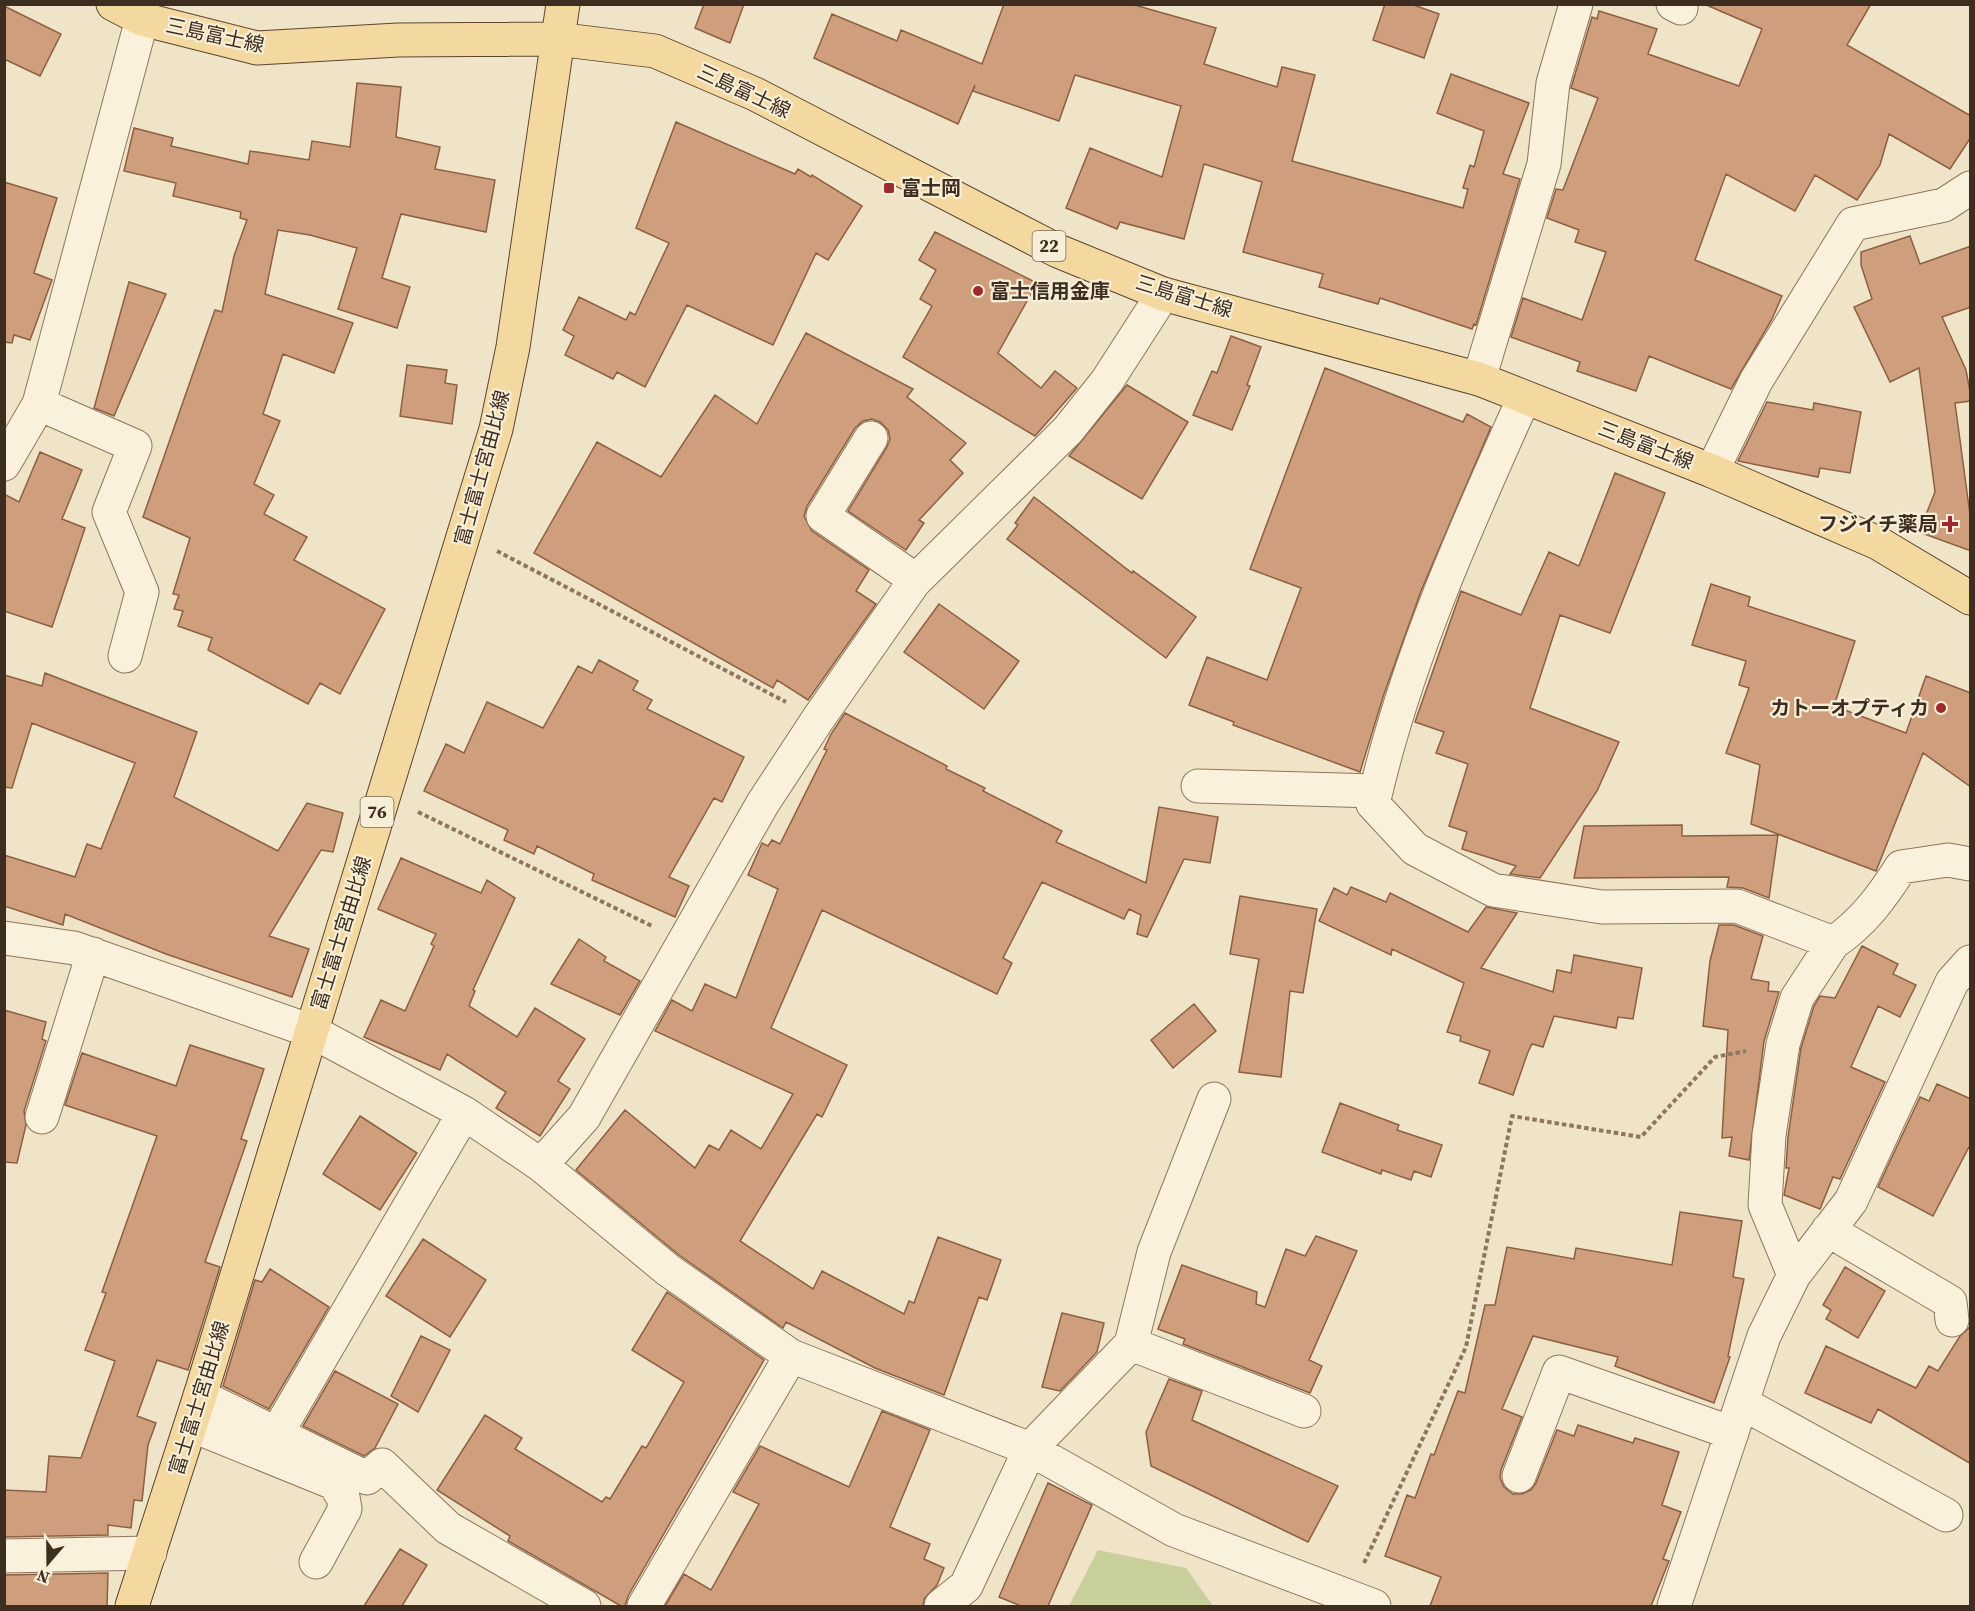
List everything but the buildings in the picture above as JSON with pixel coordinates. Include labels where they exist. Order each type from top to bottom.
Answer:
[{"type":"main road","name":"三島富士線","points":[[113,4],[142,20],[256,48],[398,40],[556,39],[655,51],[755,94],[1058,250],[1163,294],[1479,379],[1712,471],[1878,543],[1971,598]]},
{"type":"main road","name":"富士富士宮由比線","points":[[132,1606],[196,1410],[382,795],[496,429],[513,347],[556,39],[563,4]]},
{"type":"street","points":[[1479,379],[1544,164],[1553,83],[1576,4]]},
{"type":"street","points":[[4,464],[39,404],[142,20]]},
{"type":"street","points":[[1712,471],[1756,381],[1853,224],[1944,205],[1970,193]]},
{"type":"street","points":[[541,1165],[584,1117],[763,803],[818,719],[916,580],[1068,430],[1107,381],[1163,294]]},
{"type":"street","points":[[1524,398],[1466,526],[1402,696],[1373,804],[1415,849],[1493,891],[1602,907],[1737,906],[1833,943]]},
{"type":"street","points":[[39,404],[135,446],[109,512],[142,592],[125,656]]},
{"type":"street","points":[[871,438],[823,516],[916,580]]},
{"type":"street","points":[[1198,786],[1376,791]]},
{"type":"street","points":[[1794,1275],[1765,1205],[1769,1135],[1783,1044],[1797,998],[1833,943],[1849,932],[1877,904],[1901,867],[1948,860],[1971,864]]},
{"type":"street","points":[[4,938],[74,948],[311,1031],[464,1113],[541,1165],[668,1270],[791,1356],[1030,1449],[1174,1530],[1361,1601]]},
{"type":"street","points":[[42,1117],[93,954]]},
{"type":"street","points":[[1674,1606],[1764,1336],[1794,1275],[1851,1201],[1952,982],[1971,962]]},
{"type":"street","points":[[941,1606],[966,1586],[1030,1449],[1131,1344],[1154,1252],[1214,1099]]},
{"type":"street","points":[[277,1433],[464,1113]]},
{"type":"street","points":[[1828,1230],[1950,1302],[1952,1320]]},
{"type":"street","points":[[1131,1344],[1304,1411]]},
{"type":"street","points":[[644,1606],[791,1356]]},
{"type":"street","points":[[1519,1476],[1559,1372],[1737,1418],[1946,1515]]},
{"type":"street","points":[[196,1410],[277,1433],[367,1478],[382,1465],[448,1528],[584,1606]]},
{"type":"street","points":[[196,1410],[334,1483],[344,1497],[345,1509],[316,1562]]},
{"type":"street","points":[[4,1556],[150,1553]]},
{"type":"path","points":[[465,534],[818,719]]},
{"type":"path","points":[[382,795],[684,942]]},
{"type":"path","points":[[1361,1601],[1466,1347],[1512,1116],[1641,1137],[1715,1057],[1783,1044]]},
{"type":"green space","points":[[1098,1550],[1186,1568],[1213,1606],[1069,1606]]},
{"type":"place","name":"富士岡","points":[[889,188]]},
{"type":"place","name":"富士信用金庫","points":[[978,291]]},
{"type":"place","name":"フジイチ薬局","points":[[1950,524]]},
{"type":"place","name":"カトーオプティカ","points":[[1941,708]]}]
